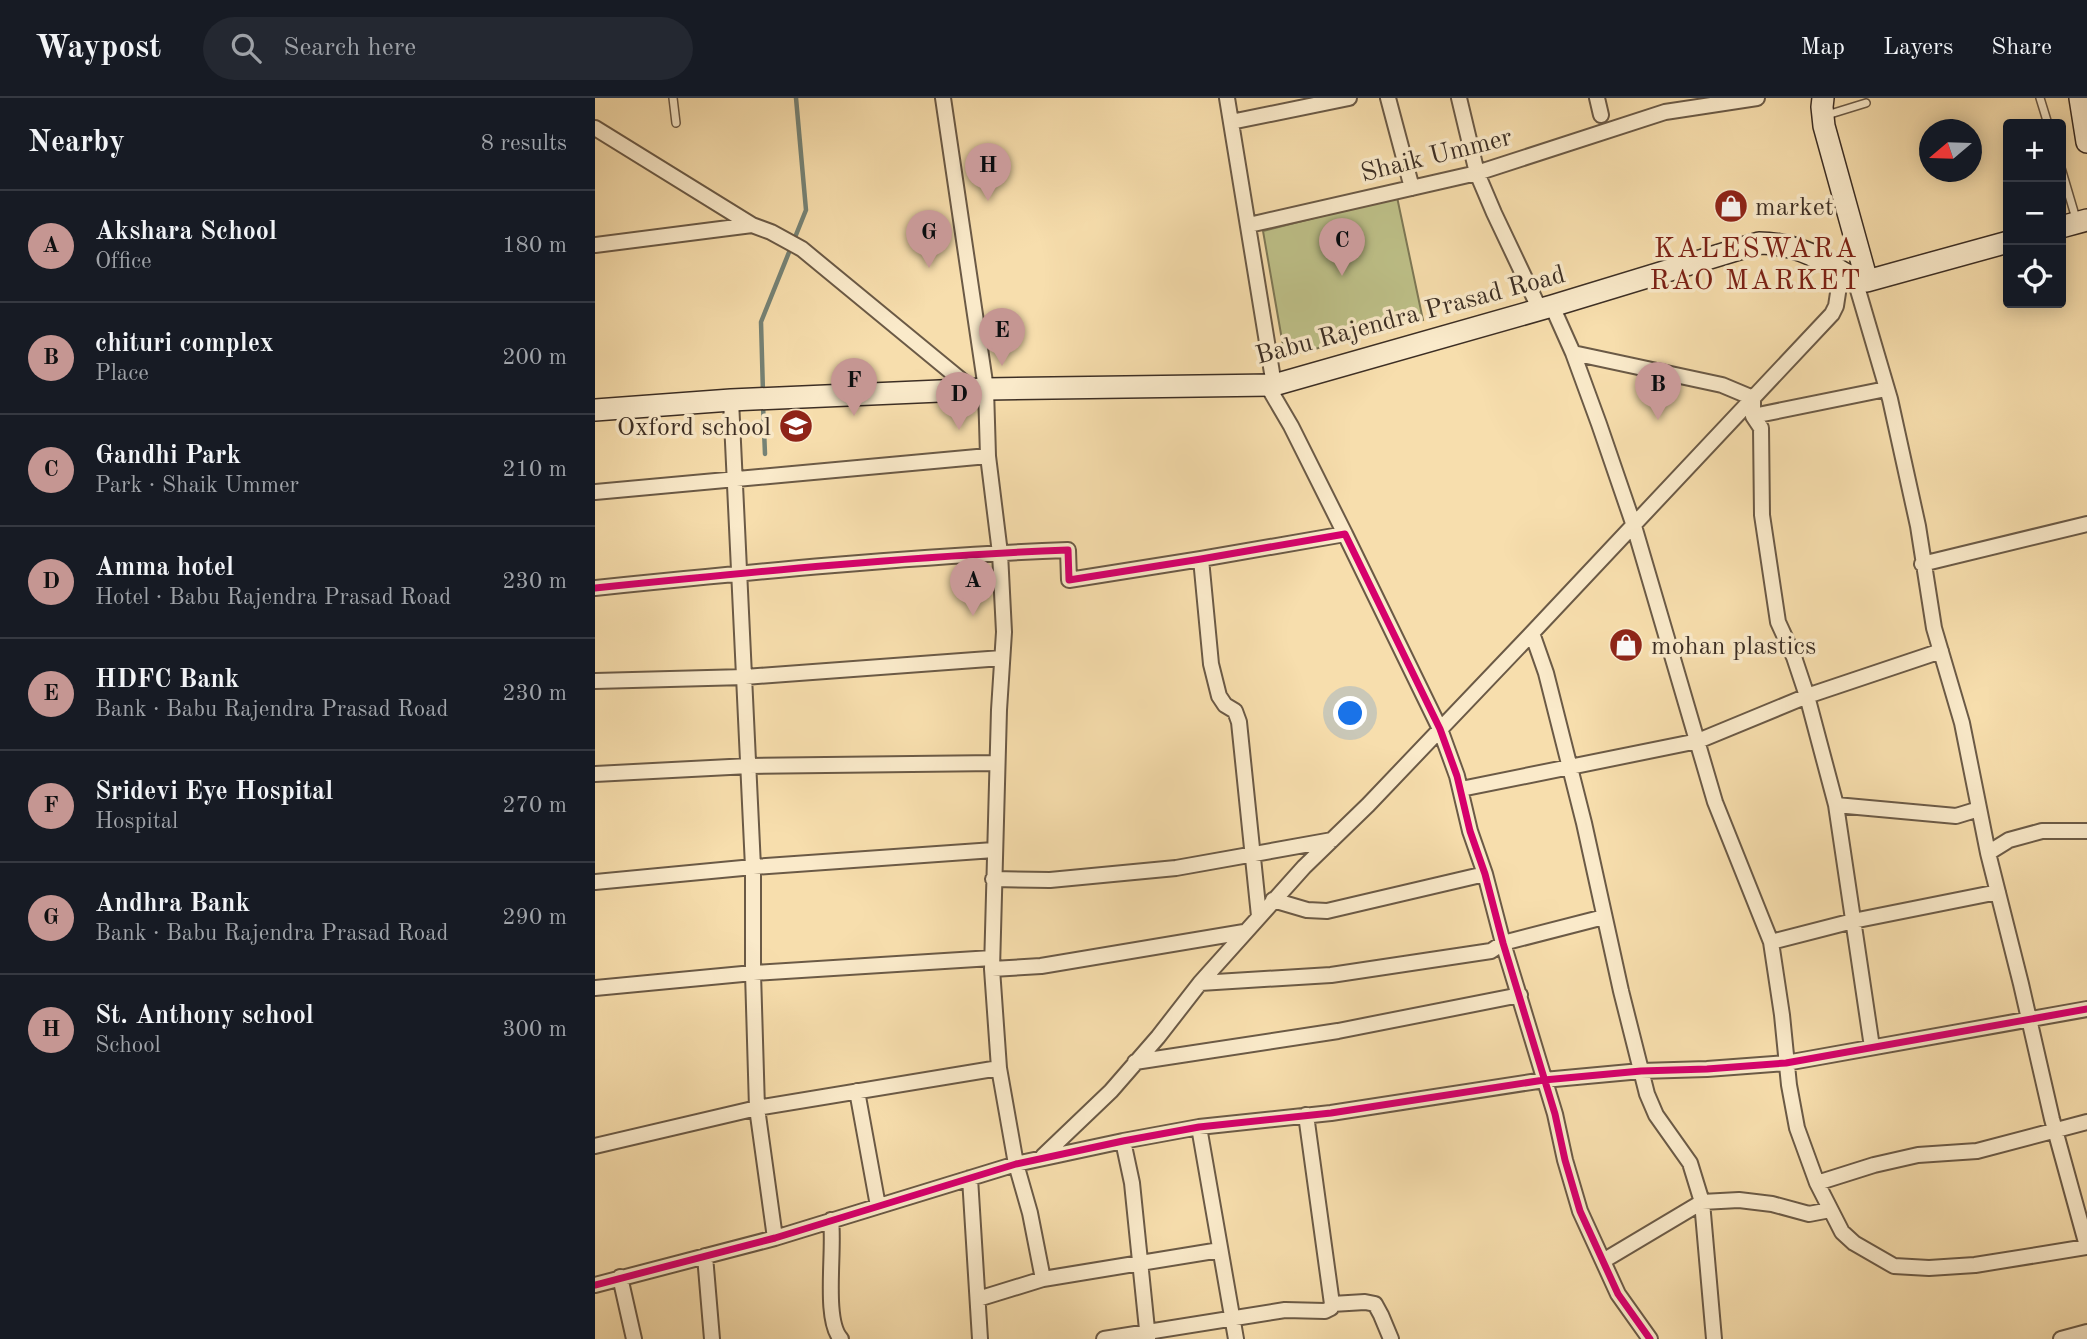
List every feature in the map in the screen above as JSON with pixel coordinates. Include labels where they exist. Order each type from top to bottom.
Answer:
[{"type":"street","points":[[943,98],[1000,552],[1004,632],[997,763],[992,964],[999,1068],[1016,1164],[1030,1213],[1043,1279]]},
{"type":"street","points":[[1227,98],[1249,225],[1271,385],[1440,729],[1461,789],[1470,831],[1555,1114],[1580,1211],[1618,1294],[1650,1339]]},
{"type":"street","points":[[1231,122],[1349,98]]},
{"type":"street","points":[[1388,98],[1412,188]]},
{"type":"street","points":[[1459,98],[1478,173],[1494,213],[1573,353],[1634,526],[1715,802],[1771,942],[1797,1128],[1817,1184],[1842,1232],[1854,1243],[1894,1266],[1929,1268],[1975,1265],[2087,1247],[2055,1129],[1988,853],[1962,723],[1934,628],[1918,526],[1886,389],[1854,278],[1823,107]]},
{"type":"street","points":[[1597,98],[1601,115]]},
{"type":"street","name":"Shaik Ummer","points":[[1249,225],[1478,173],[1665,112],[1757,98]]},
{"type":"street","points":[[2080,98],[2087,142]]},
{"type":"street","points":[[595,128],[752,225],[802,249],[979,389]]},
{"type":"street","points":[[595,245],[752,225]]},
{"type":"street","name":"Babu Rajendra Prasad Road","points":[[595,410],[731,400],[979,389],[1271,385],[1546,308],[1759,243],[1777,243],[1801,250],[1854,278]]},
{"type":"street","points":[[1042,1157],[1111,1091],[1273,900],[1532,633],[1832,314],[1854,278],[2003,243]]},
{"type":"street","points":[[1573,353],[1722,384],[1753,398]]},
{"type":"street","points":[[1753,416],[1886,389]]},
{"type":"street","points":[[1753,398],[1753,416],[1761,428],[1762,516],[1778,622],[1794,657],[1807,696],[1836,805],[1873,1047]]},
{"type":"street","points":[[731,400],[753,867],[757,1108],[775,1238]]},
{"type":"street","points":[[595,492],[988,456]]},
{"type":"street","points":[[1922,564],[2087,524]]},
{"type":"street","points":[[595,588],[1000,552],[1068,550],[1069,580],[1345,534]]},
{"type":"street","points":[[1201,559],[1211,664],[1219,696],[1225,705],[1235,711],[1239,722],[1259,916]]},
{"type":"street","points":[[1532,633],[1546,673],[1647,1094],[1656,1115],[1690,1163],[1702,1202],[1714,1339]]},
{"type":"street","points":[[1461,789],[1698,741],[1807,696],[1941,651]]},
{"type":"street","points":[[595,681],[745,677],[1002,658]]},
{"type":"street","points":[[595,774],[749,766],[997,763]]},
{"type":"street","points":[[1836,805],[1956,816],[1979,809]]},
{"type":"street","points":[[1988,853],[2008,840],[2042,831],[2087,831]]},
{"type":"street","points":[[993,879],[1050,880],[1177,868],[1332,840]]},
{"type":"street","points":[[595,882],[753,867],[994,850]]},
{"type":"street","points":[[1273,900],[1307,910],[1327,911],[1485,874]]},
{"type":"street","points":[[1771,942],[1853,921],[1998,892]]},
{"type":"street","points":[[1200,983],[1331,975],[1491,951],[1503,943],[1604,917]]},
{"type":"street","points":[[595,988],[753,973],[1053,964],[1244,932]]},
{"type":"street","points":[[1135,1062],[1338,1031],[1520,995]]},
{"type":"street","points":[[595,1285],[775,1238],[1016,1164],[1123,1141],[1544,1080],[1641,1071],[1786,1063],[2087,1009]]},
{"type":"street","points":[[595,1146],[757,1108],[999,1068]]},
{"type":"street","points":[[857,1091],[878,1206]]},
{"type":"street","points":[[1104,1339],[1148,1336],[1285,1310],[1325,1311],[1331,1308],[1306,1115]]},
{"type":"street","points":[[1817,1184],[1874,1165],[1918,1156],[1977,1151],[2087,1122]]},
{"type":"street","points":[[1199,1128],[1236,1339]]},
{"type":"street","points":[[1123,1141],[1132,1183],[1148,1336]]},
{"type":"street","points":[[970,1178],[980,1339]]},
{"type":"street","points":[[1603,1261],[1702,1202],[1739,1200],[1772,1203],[1809,1214],[1830,1210]]},
{"type":"street","points":[[831,1220],[831,1308],[833,1327],[841,1339]]},
{"type":"street","points":[[978,1299],[1043,1279],[1220,1250]]},
{"type":"street","points":[[705,1255],[712,1339]]},
{"type":"street","points":[[621,1277],[634,1339]]},
{"type":"street","points":[[1332,1304],[1375,1304],[1391,1339]]},
{"type":"street","points":[[2061,1339],[2087,1332]]},
{"type":"lane","points":[[673,98],[675,123]]},
{"type":"lane","points":[[2040,98],[2046,119]]},
{"type":"lane","points":[[1823,107],[1866,103]]},
{"type":"lane","points":[[2065,182],[2075,223]]},
{"type":"green space","points":[[1397,197],[1423,320],[1285,357],[1263,231]]},
{"type":"waterway","points":[[763,393],[761,322],[806,210],[796,98]]},
{"type":"waterway","points":[[763,405],[765,454]]},
{"type":"cycle path","points":[[595,588],[890,560],[1068,550],[1069,580],[1345,534],[1440,729],[1457,776],[1470,831],[1555,1114],[1580,1211],[1618,1294],[1650,1339]]},
{"type":"cycle path","points":[[595,1285],[775,1238],[1016,1164],[1123,1141],[1199,1127],[1331,1113],[1544,1080],[1641,1071],[1786,1063],[2087,1009]]},
{"type":"place","name":"St. Anthony school","points":[[988,201]]},
{"type":"place","name":"market","points":[[1731,206]]},
{"type":"place","name":"Andhra Bank","points":[[929,268]]},
{"type":"place","name":"Gandhi Park","points":[[1342,276]]},
{"type":"place","name":"HDFC Bank","points":[[1002,366]]},
{"type":"place","name":"Sridevi Eye Hospital","points":[[854,416]]},
{"type":"place","name":"chituri complex","points":[[1658,420]]},
{"type":"place","name":"Oxford school","points":[[796,426]]},
{"type":"place","name":"Amma hotel","points":[[959,430]]},
{"type":"place","name":"Akshara School","points":[[973,616]]},
{"type":"place","name":"mohan plastics","points":[[1626,645]]},
{"type":"district","name":"KALESWARA RAO MARKET","points":[[1756,263]]}]
